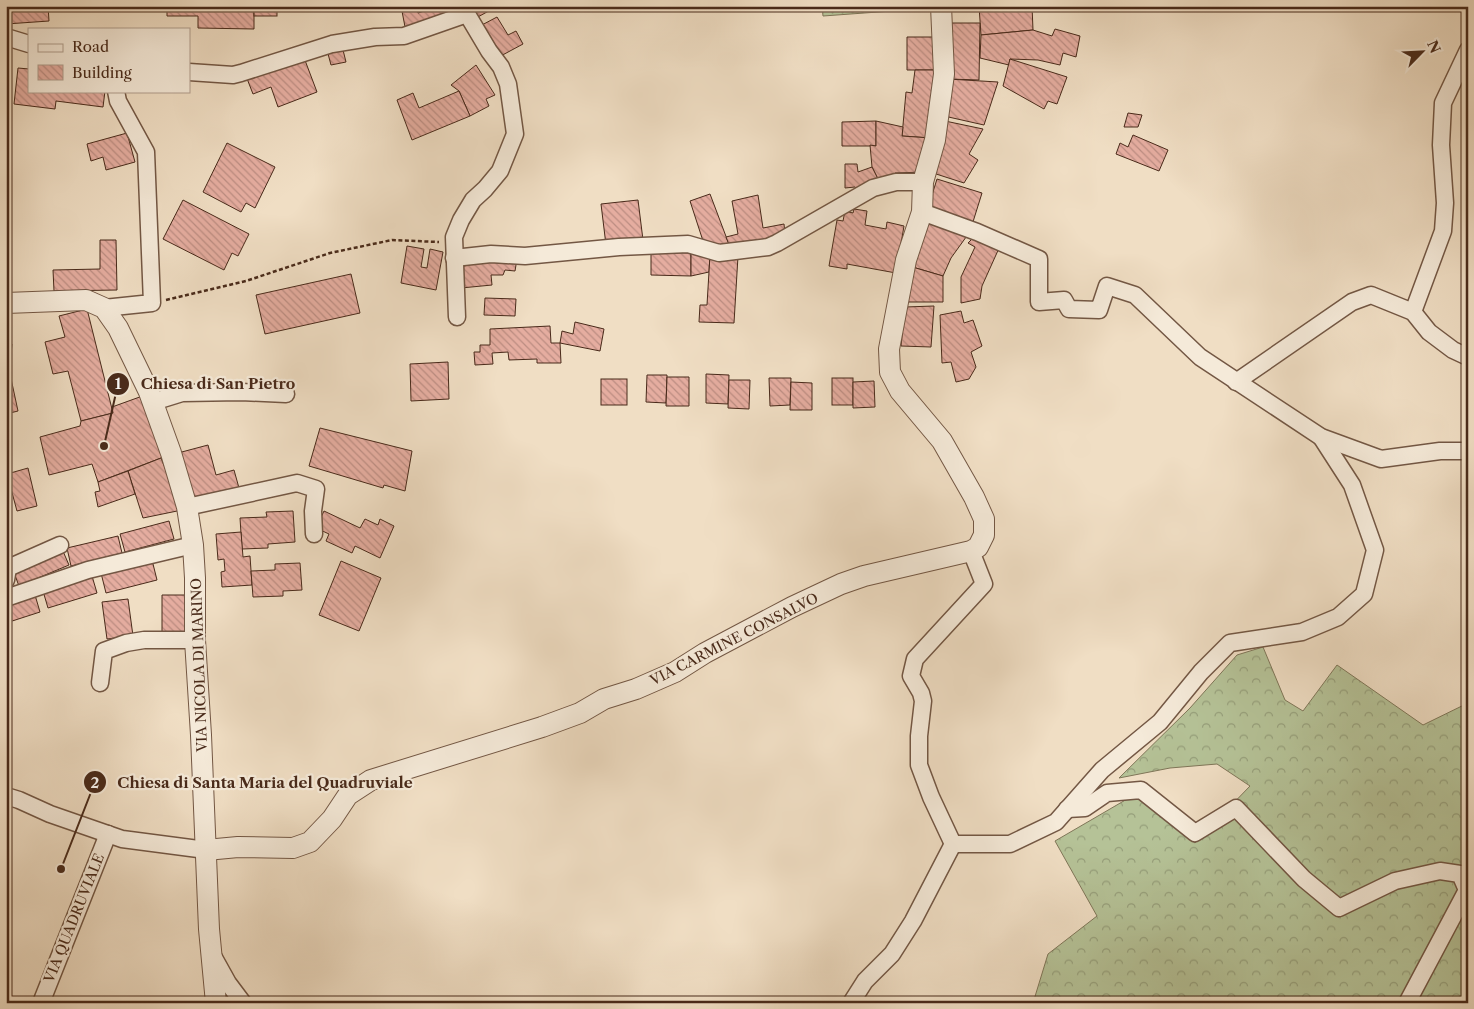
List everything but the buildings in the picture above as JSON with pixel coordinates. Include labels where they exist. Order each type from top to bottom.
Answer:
[{"type":"street","points":[[941,6],[944,74],[935,140],[923,182],[922,212],[906,260],[889,349],[890,372],[900,390],[942,441],[974,497],[984,519],[984,536],[978,547],[971,551],[984,584],[915,659],[911,676],[921,692],[922,701],[919,765],[931,797],[953,844]]},
{"type":"street","points":[[190,72],[232,75],[332,44],[375,37],[404,36],[467,14],[501,67],[508,84],[516,134],[500,171],[485,189],[472,200],[460,220],[454,237],[457,317]]},
{"type":"street","points":[[6,37],[28,44]]},
{"type":"street","points":[[1413,312],[1443,231],[1445,202],[1441,145],[1443,103],[1468,50]]},
{"type":"street","points":[[7,304],[86,300],[104,308],[152,303],[146,152],[118,101],[116,92]]},
{"type":"street","points":[[454,250],[525,256],[688,244],[720,253],[777,243],[873,188],[896,182],[923,182]]},
{"type":"street","points":[[922,212],[977,232],[1039,259],[1039,302],[1064,300],[1069,309],[1099,310],[1107,286],[1135,295],[1200,357],[1321,437],[1381,459],[1440,451],[1468,450]]},
{"type":"street","points":[[1236,382],[1352,302],[1371,295],[1413,312],[1429,332],[1453,350],[1468,357]]},
{"type":"street","name":"VIA NICOLA DI MARINO","points":[[104,308],[118,328],[153,402],[187,507],[193,544],[195,640],[211,952],[216,1003]]},
{"type":"street","points":[[153,402],[182,393],[241,392],[286,394]]},
{"type":"street","points":[[953,844],[1010,844],[1056,822],[1102,770],[1160,722],[1201,672],[1230,642],[1302,632],[1338,617],[1364,594],[1375,550],[1352,485],[1321,437]]},
{"type":"street","points":[[187,507],[297,483],[316,489],[313,511],[314,534]]},
{"type":"street","points":[[6,580],[8,568],[60,544]]},
{"type":"street","points":[[6,598],[88,570],[193,544]]},
{"type":"street","name":"VIA CARMINE CONSALVO","points":[[206,850],[238,847],[293,848],[310,842],[332,819],[348,794],[371,780],[492,741],[542,728],[580,713],[604,699],[636,689],[675,672],[704,653],[841,584],[864,576],[971,551]]},
{"type":"street","points":[[100,683],[104,651],[126,643],[144,640],[195,640]]},
{"type":"street","points":[[1067,809],[1086,808],[1107,793],[1141,790],[1195,834],[1236,808],[1304,879],[1338,908],[1395,882],[1440,870],[1460,874],[1467,890],[1407,1003]]},
{"type":"street","points":[[6,796],[50,814],[122,839],[206,850]]},
{"type":"street","name":"VIA QUADRUVIALE","points":[[41,1003],[108,834]]},
{"type":"street","points":[[851,1003],[865,981],[892,954],[913,922],[953,844]]},
{"type":"street","points":[[211,952],[228,983],[243,1003]]},
{"type":"path","points":[[152,303],[246,281],[330,253],[392,240],[454,250]]},
{"type":"green space","points":[[822,6],[933,6],[933,8],[823,16]]},
{"type":"green space","points":[[1263,647],[1285,700],[1303,711],[1337,665],[1423,725],[1468,703],[1468,1003],[1033,1003],[1048,954],[1097,916],[1055,841],[1134,795],[1195,843],[1250,786],[1217,764],[1170,768],[1119,778],[1190,708],[1237,655]]},
{"type":"place","name":"Chiesa di San Pietro","points":[[104,446]]},
{"type":"place","name":"Chiesa di Santa Maria del Quadruviale","points":[[61,869]]}]
